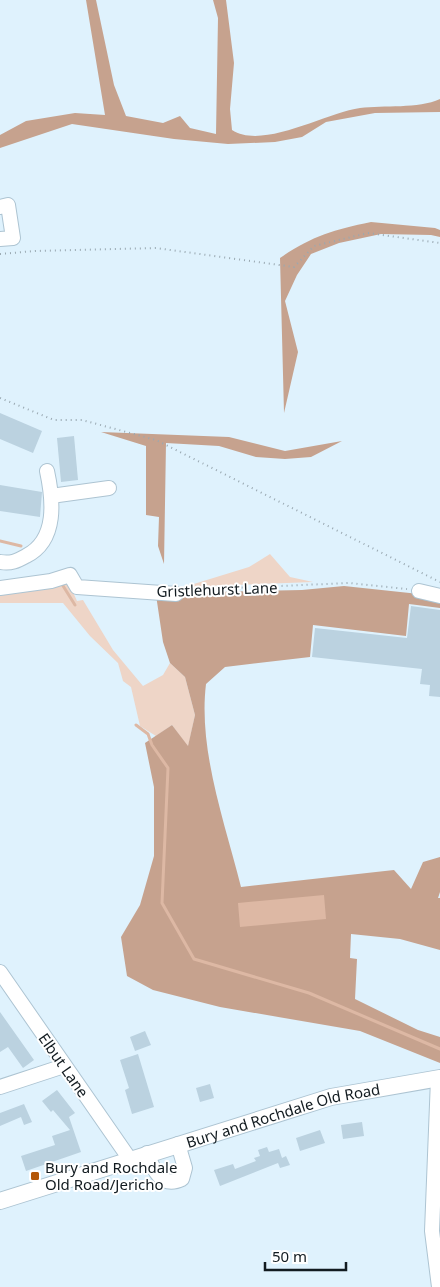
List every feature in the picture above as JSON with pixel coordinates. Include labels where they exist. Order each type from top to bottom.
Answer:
[{"type":"main road","name":"Bury and Rochdale Old Road","points":[[0,1201],[129,1158],[331,1097],[439,1078]]},
{"type":"street","points":[[0,207],[8,205],[13,238],[0,240]]},
{"type":"street","points":[[0,562],[14,563],[32,553],[46,537],[52,509],[47,470]]},
{"type":"street","points":[[51,496],[109,488]]},
{"type":"street","name":"Gristlehurst Lane","points":[[0,588],[70,575],[78,587],[176,594]]},
{"type":"street","points":[[419,591],[440,596]]},
{"type":"street","name":"Elbut Lane","points":[[0,972],[129,1158]]},
{"type":"street","points":[[0,1088],[64,1066]]},
{"type":"street","points":[[439,1078],[432,1231],[439,1287]]},
{"type":"street","points":[[147,1153],[152,1166],[162,1180],[177,1182],[182,1179],[185,1168],[178,1144]]},
{"type":"path","points":[[0,254],[35,251],[156,248],[294,267],[314,246],[368,233],[440,243]]},
{"type":"path","points":[[0,398],[54,420],[82,420],[156,440],[440,582]]},
{"type":"path","name":"Gristlehurst Lane","points":[[176,594],[209,589],[349,583],[419,591]]},
{"type":"shaded area","points":[[86,0],[96,0],[114,85],[126,116],[163,123],[180,116],[190,128],[216,134],[218,18],[213,0],[226,0],[234,63],[230,109],[232,130],[245,135],[260,136],[277,133],[360,108],[422,104],[440,99],[440,112],[375,113],[326,122],[302,137],[275,142],[228,144],[174,139],[72,124],[0,148],[0,135],[26,121],[75,113],[105,115]]},
{"type":"shaded area","points":[[371,222],[435,228],[440,230],[440,237],[431,235],[381,234],[339,243],[311,254],[297,275],[285,301],[298,352],[284,413],[280,258],[302,244],[323,235]]},
{"type":"shaded area","points":[[101,432],[229,437],[285,451],[342,441],[311,457],[285,459],[256,457],[219,446],[166,443],[164,564],[158,546],[159,517],[146,515],[146,446]]},
{"type":"shaded area","points":[[270,554],[290,577],[313,582],[210,586],[195,590],[171,591],[249,567]]},
{"type":"shaded area","points":[[68,581],[77,601],[83,600],[113,650],[143,686],[163,675],[170,663],[185,677],[195,715],[188,747],[172,725],[156,736],[140,726],[131,687],[123,681],[118,663],[90,636],[63,603],[0,603],[0,592]]},
{"type":"shaded area","points":[[344,586],[419,594],[440,600],[440,608],[409,604],[406,636],[313,625],[310,657],[225,667],[206,684],[206,735],[214,786],[241,887],[394,870],[411,889],[423,862],[440,857],[440,892],[438,898],[440,898],[440,950],[400,939],[351,934],[350,958],[357,959],[355,999],[418,1030],[440,1037],[440,1063],[360,1031],[220,1007],[153,990],[127,976],[121,937],[140,905],[154,856],[154,787],[145,743],[172,725],[188,746],[195,715],[185,677],[170,663],[163,642],[156,595],[187,597],[213,592],[302,590]]},
{"type":"shaded area","points":[[324,895],[326,919],[240,927],[238,903]]},
{"type":"building","points":[[0,413],[42,431],[33,453],[0,439]]},
{"type":"building","points":[[74,436],[78,480],[61,482],[57,438]]},
{"type":"building","points":[[0,485],[42,492],[40,517],[0,511]]},
{"type":"building","points":[[411,606],[440,610],[440,697],[429,696],[430,685],[420,684],[422,669],[312,657],[315,628],[407,638]]},
{"type":"building","points":[[0,1012],[34,1060],[23,1068],[8,1047],[0,1052]]},
{"type":"building","points":[[145,1031],[151,1045],[135,1051],[130,1037]]},
{"type":"building","points":[[138,1054],[154,1107],[132,1114],[125,1090],[129,1088],[120,1060]]},
{"type":"building","points":[[210,1084],[214,1098],[200,1102],[196,1088]]},
{"type":"building","points":[[57,1090],[75,1113],[69,1117],[81,1152],[26,1171],[21,1156],[55,1145],[52,1136],[70,1130],[53,1110],[51,1112],[42,1101]]},
{"type":"building","points":[[24,1104],[32,1122],[24,1125],[21,1117],[0,1126],[0,1113]]},
{"type":"building","points":[[362,1122],[364,1136],[343,1139],[341,1125]]},
{"type":"building","points":[[320,1130],[325,1143],[300,1151],[296,1138]]},
{"type":"building","points":[[267,1147],[269,1152],[279,1149],[282,1158],[286,1156],[290,1165],[280,1168],[278,1163],[220,1186],[214,1170],[233,1164],[235,1169],[256,1161],[254,1158],[260,1156],[258,1150]]},
{"type":"waterway","points":[[0,541],[21,546]]},
{"type":"waterway","points":[[60,581],[75,605]]},
{"type":"waterway","points":[[136,725],[148,734],[152,745],[168,768],[162,903],[194,959],[309,993],[440,1049]]},
{"type":"place","name":"Bury and Rochdale Old Road/Jericho","points":[[35,1176]]}]
